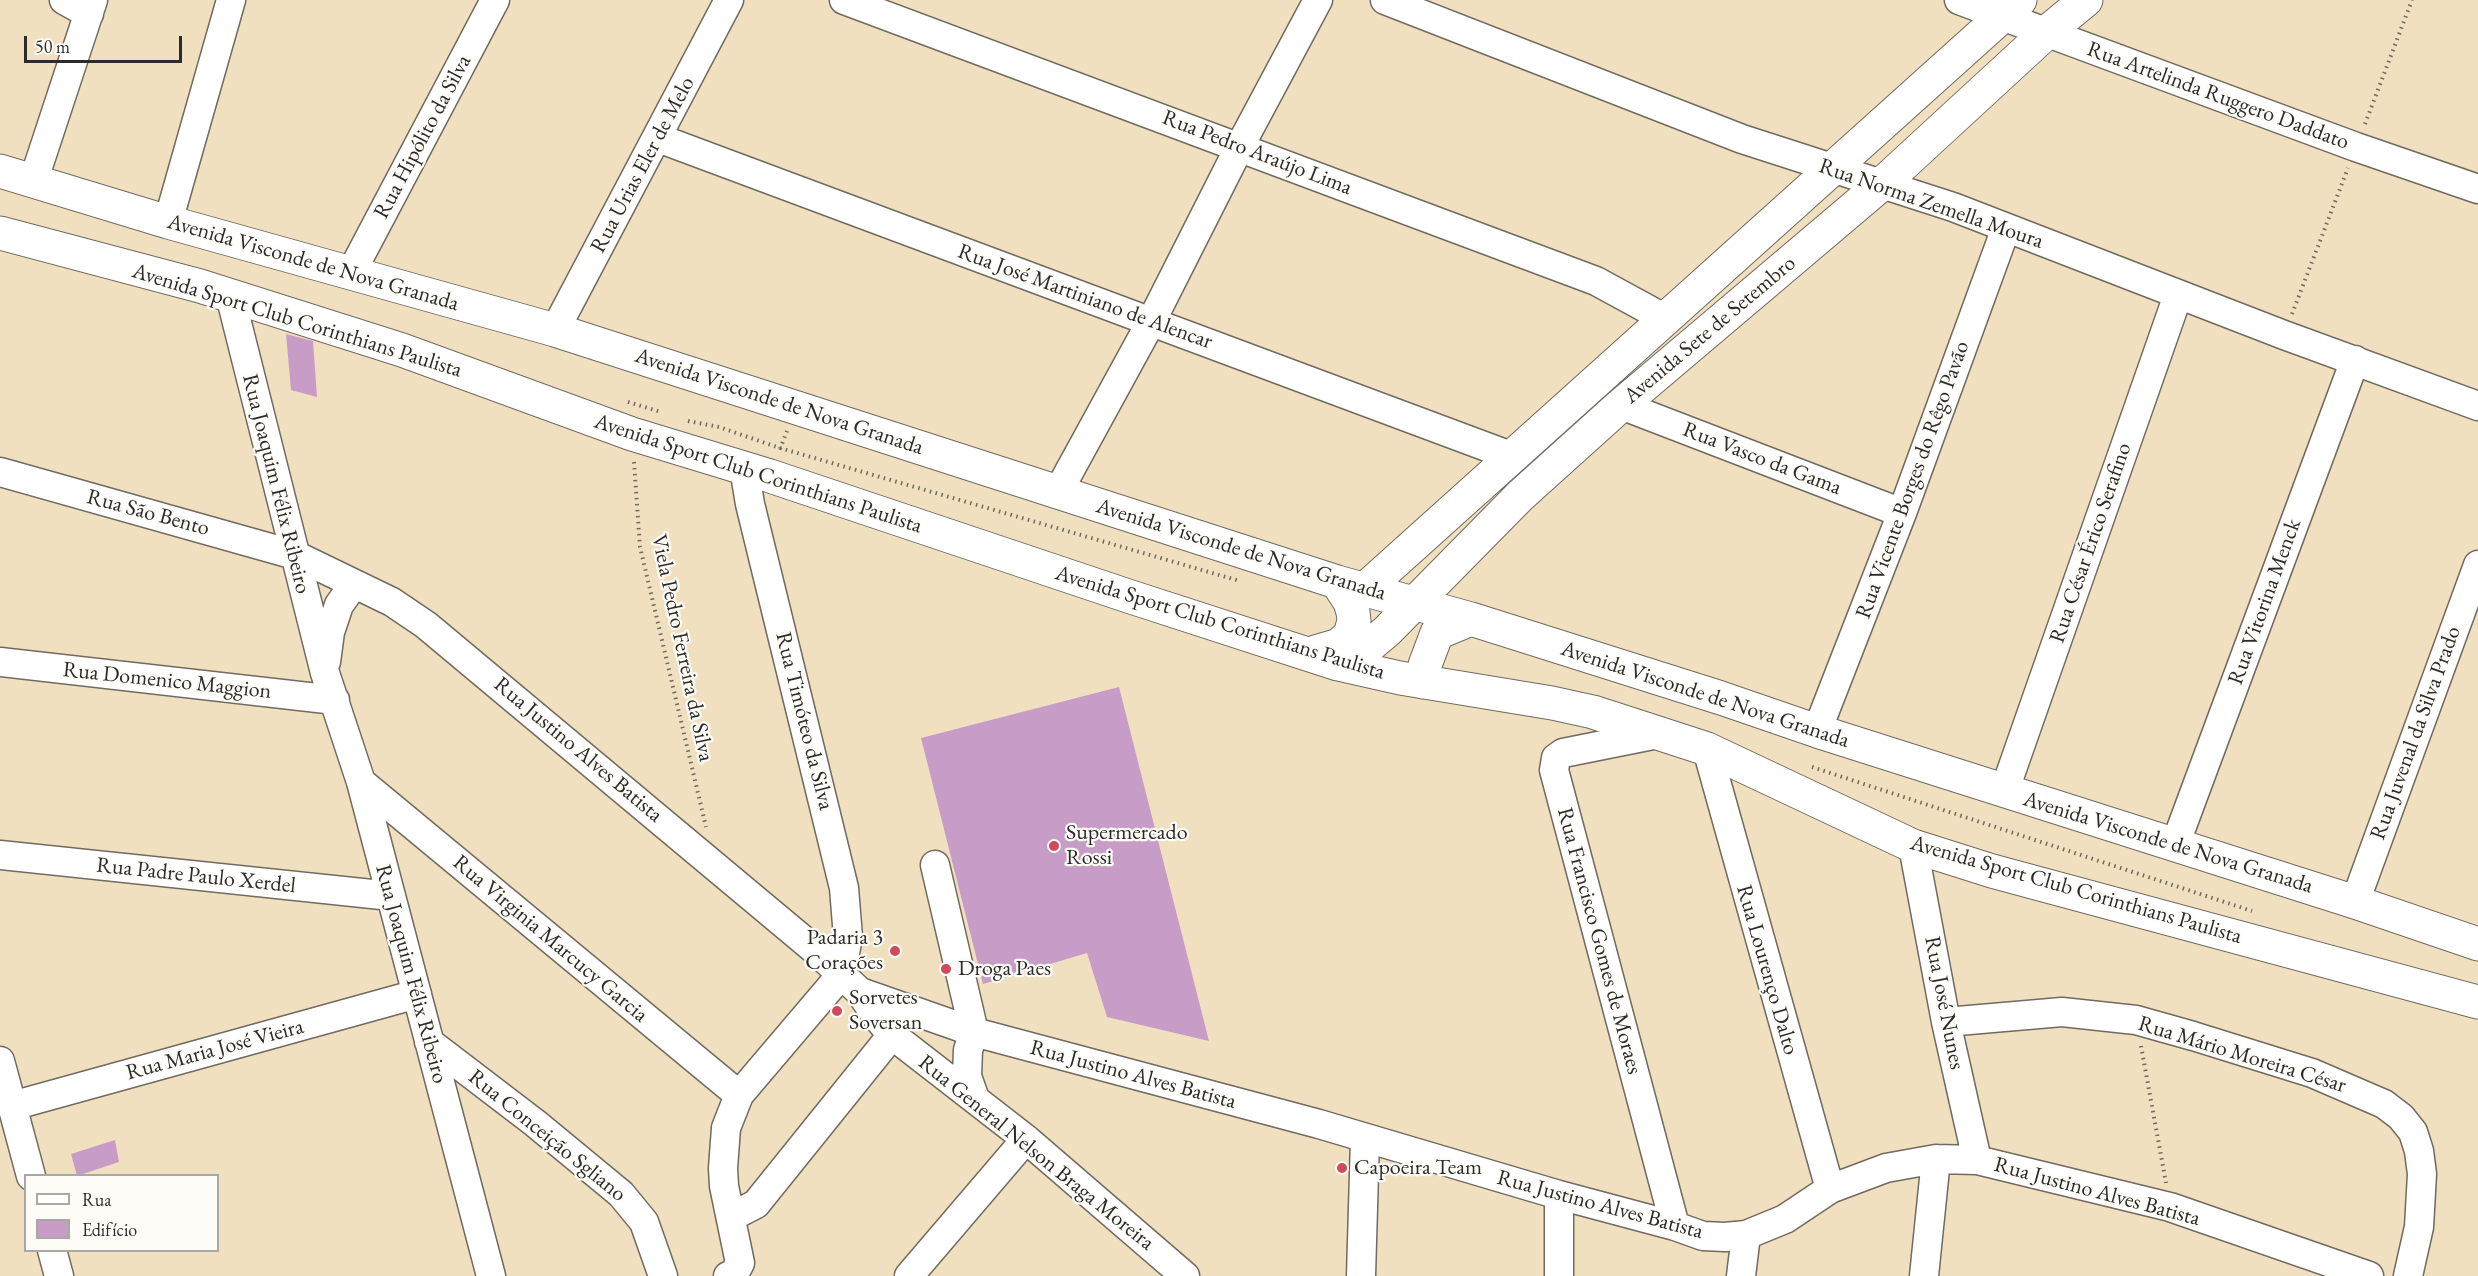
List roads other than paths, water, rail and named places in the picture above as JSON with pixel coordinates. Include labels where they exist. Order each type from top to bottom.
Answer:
[{"type":"main road","name":"Avenida Sete de Setembro","points":[[1338,664],[1366,649],[1520,496],[1621,405],[1883,183],[2047,32],[2086,0]]},
{"type":"main road","name":"Avenida Sete de Setembro","points":[[1351,585],[1511,456],[2010,8]]},
{"type":"main road","name":"Avenida Visconde de Nova Granada","points":[[11,176],[555,330],[1351,585],[1471,619],[1721,698],[2004,792],[2355,902],[2478,944]]},
{"type":"main road","name":"Avenida Sport Club Corinthians Paulista","points":[[0,233],[230,295],[402,350],[632,434],[765,464],[1338,664],[1572,707],[1707,749],[1913,846],[1992,871],[2478,1002]]},
{"type":"main road","points":[[1307,654],[1332,648],[1344,642],[1350,635],[1354,621],[1350,602],[1351,585]]},
{"type":"main road","points":[[1424,681],[1425,665],[1437,633],[1471,619]]},
{"type":"street","points":[[11,176],[55,110],[91,7],[64,0]]},
{"type":"street","points":[[168,222],[231,0]]},
{"type":"street","name":"Rua Hipólito da Silva","points":[[351,273],[495,0]]},
{"type":"street","name":"Rua Urias Eler de Melo","points":[[555,330],[729,0]]},
{"type":"street","name":"Rua Pedro Araújo Lima","points":[[844,0],[1240,146],[1596,281],[1664,318]]},
{"type":"street","points":[[1058,492],[1151,322],[1317,0]]},
{"type":"street","name":"Rua Norma Zemella Moura","points":[[1385,0],[1742,139],[1883,183],[2478,406]]},
{"type":"street","name":"Rua Artelinda Ruggero Daddato","points":[[1959,0],[2010,8],[2047,32],[2356,147],[2478,189]]},
{"type":"street","name":"Rua José Martiniano de Alencar","points":[[658,138],[1511,456]]},
{"type":"street","name":"Rua Vicente Borges do Rêgo Pavão","points":[[1817,731],[1902,513],[2006,228]]},
{"type":"street","name":"Rua Joaquim Félix Ribeiro","points":[[230,295],[325,673],[361,782],[491,1276]]},
{"type":"street","name":"Rua César Érico Serafino","points":[[2004,792],[2178,295]]},
{"type":"street","name":"Rua Vitorina Menck","points":[[2175,845],[2355,360]]},
{"type":"street","name":"Rua Vasco da Gama","points":[[1621,405],[1902,513]]},
{"type":"street","name":"Rua Timóteo da Silva","points":[[765,464],[750,504],[844,888],[850,983]]},
{"type":"street","name":"Rua São Bento","points":[[0,472],[295,555]]},
{"type":"street","name":"Rua Justino Alves Batista","points":[[295,555],[392,602],[434,631],[715,866],[850,983],[974,1032],[1307,1120],[1365,1139],[1675,1226],[1703,1236],[1746,1235],[1785,1219],[1830,1190],[1860,1176],[1886,1168],[1936,1159],[1977,1160],[2170,1208],[2368,1276]]},
{"type":"street","name":"Rua Juvenal da Silva Prado","points":[[2355,902],[2478,565]]},
{"type":"street","name":"Rua Joaquim Félix Ribeiro","points":[[325,673],[330,632],[339,605],[354,584]]},
{"type":"street","name":"Rua Domenico Maggion","points":[[0,662],[334,700]]},
{"type":"street","name":"Rua Francisco Gomes de Moraes","points":[[1658,734],[1563,753],[1556,758],[1554,770],[1675,1226]]},
{"type":"street","name":"Rua Lourenço Dalto","points":[[1707,749],[1830,1190]]},
{"type":"street","name":"Rua Virginia Marcucy Garcia","points":[[361,782],[739,1095]]},
{"type":"street","name":"Rua José Nunes","points":[[1913,846],[1946,1022],[1977,1160]]},
{"type":"street","name":"Rua Padre Paulo Xerdel","points":[[0,855],[391,896]]},
{"type":"street","points":[[936,865],[974,1032],[968,1050],[967,1076],[975,1100]]},
{"type":"street","points":[[728,1276],[734,1274],[740,1263],[724,1186],[723,1149],[726,1128],[739,1095],[850,983]]},
{"type":"street","name":"Rua General Nelson Braga Moreira","points":[[850,983],[892,1035],[1026,1139],[1185,1276]]},
{"type":"street","name":"Rua Maria José Vieira","points":[[12,1106],[417,994]]},
{"type":"street","name":"Rua Mário Moreira César","points":[[1946,1022],[2062,1012],[2136,1020],[2312,1073],[2384,1104],[2401,1117],[2412,1132],[2419,1151],[2422,1174],[2419,1227],[2408,1276]]},
{"type":"street","points":[[731,1217],[756,1204],[892,1035]]},
{"type":"street","name":"Rua Conceição Sgliano","points":[[429,1042],[535,1123],[621,1194],[644,1222],[663,1276]]},
{"type":"street","points":[[0,1061],[31,1174]]},
{"type":"street","points":[[909,1276],[1026,1139]]},
{"type":"street","points":[[1360,1276],[1365,1139]]},
{"type":"street","points":[[1924,1276],[1936,1159]]},
{"type":"street","points":[[1559,1195],[1559,1276]]},
{"type":"street","points":[[1741,1276],[1746,1235]]},
{"type":"street","points":[[52,1252],[59,1276]]},
{"type":"place","name":"Supermercado Rossi","points":[[1054,846]]},
{"type":"place","name":"Padaria 3 Corações","points":[[895,951]]},
{"type":"place","name":"Droga Paes","points":[[946,969]]},
{"type":"place","name":"Sorvetes Soversan","points":[[837,1011]]},
{"type":"place","name":"Capoeira Team","points":[[1342,1168]]}]
